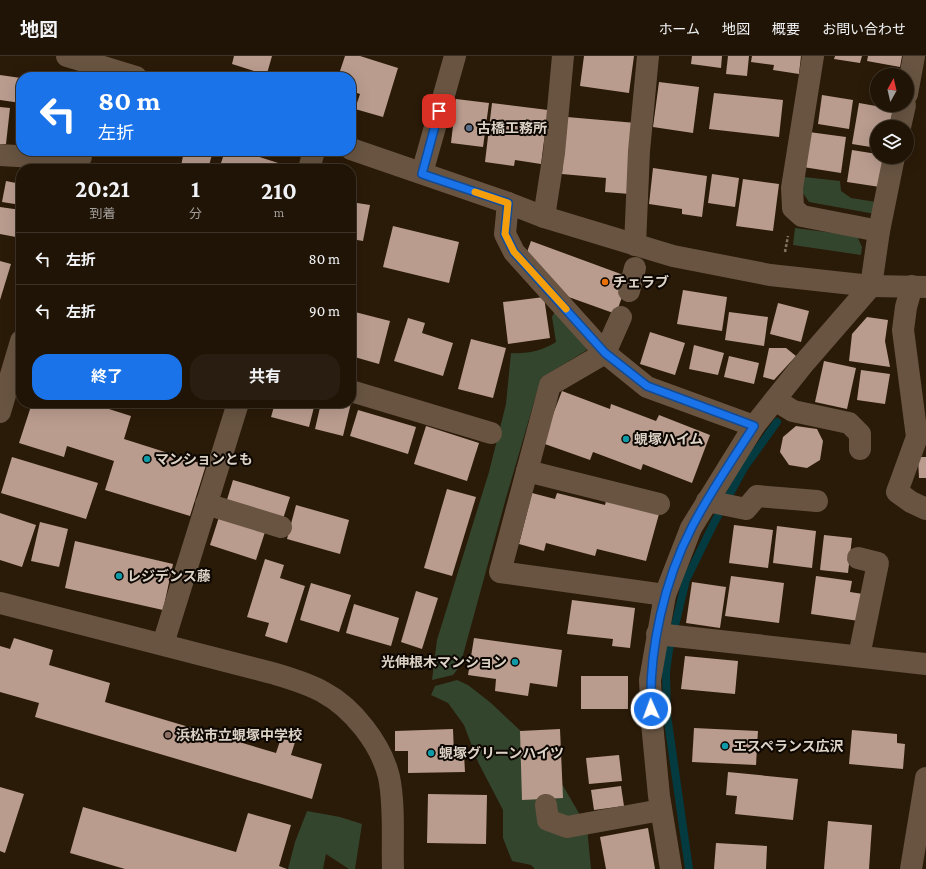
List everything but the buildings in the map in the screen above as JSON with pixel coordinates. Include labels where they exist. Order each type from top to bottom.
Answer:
[{"type":"street","points":[[68,56],[121,72]]},
{"type":"street","points":[[422,174],[455,56]]},
{"type":"street","points":[[544,217],[554,153],[563,56]]},
{"type":"street","points":[[635,245],[639,151],[648,56]]},
{"type":"street","points":[[814,56],[792,188],[793,208],[802,216],[879,231]]},
{"type":"street","points":[[912,68],[914,56]]},
{"type":"street","points":[[356,151],[508,203],[544,217],[673,256],[770,275],[871,286],[919,286]]},
{"type":"street","points":[[0,155],[16,156]]},
{"type":"street","points":[[17,156],[80,159]]},
{"type":"street","points":[[671,869],[661,810],[652,723],[650,680],[668,635],[665,595],[691,528],[719,504],[754,426],[805,362],[871,286],[879,231],[893,164]]},
{"type":"street","points":[[508,203],[505,234],[514,252],[605,353],[647,386],[754,426]]},
{"type":"street","points":[[629,291],[635,268]]},
{"type":"street","points":[[919,286],[906,307],[903,330],[917,438],[897,492],[911,502],[926,509]]},
{"type":"street","points":[[621,317],[605,353],[550,386],[500,572],[665,595]]},
{"type":"street","points":[[0,412],[16,358]]},
{"type":"street","points":[[356,392],[491,433]]},
{"type":"street","points":[[775,400],[793,410],[849,423],[860,434],[860,449]]},
{"type":"street","points":[[163,644],[236,408]]},
{"type":"street","points":[[527,471],[659,504]]},
{"type":"street","points":[[719,504],[746,509],[757,496],[817,501]]},
{"type":"street","points":[[206,504],[281,527]]},
{"type":"street","points":[[858,558],[878,563],[859,656]]},
{"type":"street","points":[[0,604],[163,644],[295,680],[325,692],[352,714],[378,749],[385,764],[389,778],[391,798],[393,869]]},
{"type":"street","points":[[668,635],[926,664]]},
{"type":"street","points":[[911,869],[926,778]]},
{"type":"street","points":[[546,805],[548,820],[566,827],[661,810]]},
{"type":"green space","points":[[804,177],[840,181],[841,191],[851,198],[876,202],[875,214],[809,202],[801,190]]},
{"type":"green space","points":[[795,228],[857,236],[862,247],[861,255],[793,245]]},
{"type":"green space","points":[[555,311],[579,334],[587,350],[541,378],[506,498],[460,666],[453,675],[432,680],[437,640],[489,472],[506,404],[511,353],[534,351],[545,348],[556,342],[552,317]]},
{"type":"green space","points":[[457,680],[468,685],[491,703],[526,736],[555,772],[587,827],[591,869],[535,869],[531,865],[512,861],[503,838],[503,810],[478,762],[464,725],[448,703],[431,695],[435,686]]},
{"type":"green space","points":[[307,811],[340,817],[362,824],[355,869],[349,869],[326,854],[323,869],[288,869],[295,842]]},
{"type":"waterway","points":[[689,869],[667,715],[666,672],[669,650],[686,580],[714,523],[744,468],[777,422]]},
{"type":"slow traffic","points":[[475,192],[508,203],[505,234],[514,252],[566,309]]},
{"type":"place","name":"古橋工務所","points":[[469,128]]},
{"type":"place","name":"チェラブ","points":[[605,282]]},
{"type":"place","name":"蜆塚ハイム","points":[[626,439]]},
{"type":"place","name":"マンションとも","points":[[147,459]]},
{"type":"place","name":"レジデンス藤","points":[[119,576]]},
{"type":"place","name":"光伸根木マンション","points":[[515,662]]},
{"type":"place","name":"浜松市立蜆塚中学校","points":[[168,735]]},
{"type":"place","name":"エスペランス広沢","points":[[725,746]]},
{"type":"place","name":"蜆塚グリーンハイツ","points":[[431,753]]},
{"type":"route","points":[[439,111],[422,174],[508,203],[505,234],[514,252],[605,353],[647,386],[754,426],[691,528],[665,595],[650,680],[651,709]]}]
